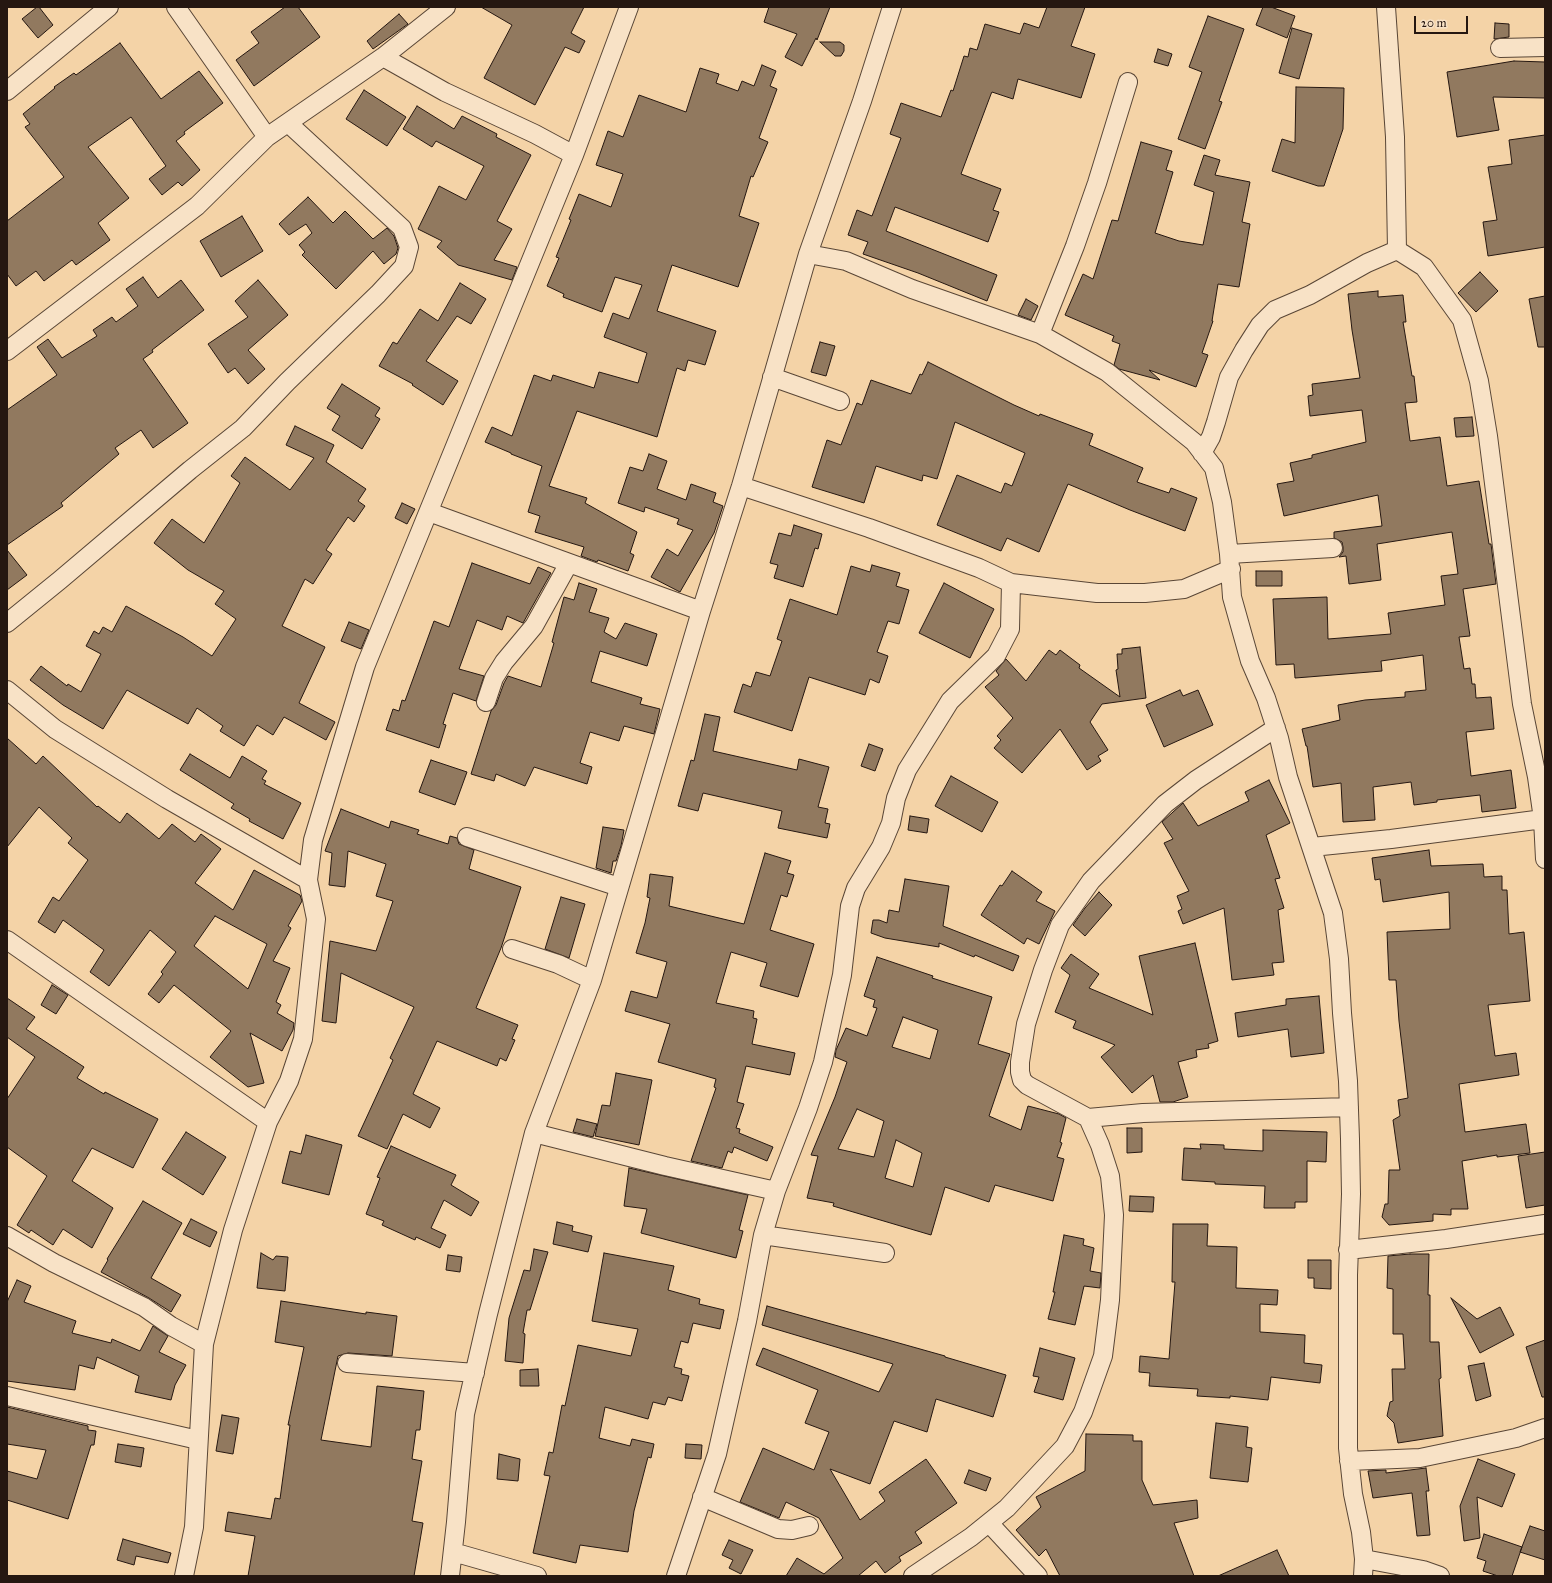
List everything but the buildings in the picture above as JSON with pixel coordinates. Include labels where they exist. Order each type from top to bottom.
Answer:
[{"type":"street","points":[[7,91],[109,7]]},
{"type":"street","points":[[176,7],[266,138]]},
{"type":"street","points":[[7,351],[197,206],[266,138],[383,57],[446,7]]},
{"type":"street","points":[[184,1576],[194,1527],[204,1344],[233,1230],[268,1122],[289,1081],[303,1039],[316,919],[308,880],[313,840],[365,667],[574,155],[629,7]]},
{"type":"street","points":[[450,1576],[465,1414],[534,1133],[592,980],[701,612],[741,486],[808,254],[862,101],[892,7]]},
{"type":"street","points":[[1386,7],[1395,138],[1397,250]]},
{"type":"street","points":[[1500,48],[1545,47]]},
{"type":"street","points":[[383,57],[445,92],[535,134],[574,155]]},
{"type":"street","points":[[1040,334],[1075,246],[1097,183],[1128,82]]},
{"type":"street","points":[[7,623],[190,470],[243,428],[287,382],[378,294],[404,266],[409,247],[402,228],[288,123]]},
{"type":"street","points":[[1202,453],[1211,437],[1229,377],[1260,325],[1275,310],[1310,295],[1367,264],[1397,250]]},
{"type":"street","points":[[1397,250],[1424,267],[1462,320],[1479,381],[1488,436],[1522,704],[1537,777],[1543,818],[1545,859]]},
{"type":"street","points":[[808,254],[846,261],[912,289],[1040,334],[1107,372],[1194,442],[1214,468],[1222,502],[1230,561],[1232,597],[1250,661],[1266,698],[1276,728],[1288,777],[1333,913],[1339,959],[1349,1107],[1351,1194],[1348,1250],[1348,1448],[1353,1494],[1360,1532],[1363,1568],[1423,1570],[1440,1576]]},
{"type":"street","points":[[772,377],[840,401]]},
{"type":"street","points":[[741,486],[868,528],[979,568],[1011,583],[1097,593],[1145,593],[1184,589],[1230,561],[1332,548]]},
{"type":"street","points":[[429,512],[701,612]]},
{"type":"street","points":[[486,702],[494,678],[504,662],[534,626],[569,563]]},
{"type":"street","points":[[676,1576],[717,1454],[747,1321],[763,1235],[776,1191],[808,1108],[823,1062],[842,975],[850,906],[856,888],[881,847],[891,823],[896,798],[907,770],[950,701],[996,656],[1010,629],[1011,583]]},
{"type":"street","points":[[7,690],[62,733],[167,799],[308,880]]},
{"type":"street","points":[[1276,728],[1196,780],[1165,804],[1091,881],[1060,925],[1043,970],[1026,1024],[1020,1062],[1020,1072],[1022,1080],[1027,1085],[1088,1118],[1143,1113],[1349,1107]]},
{"type":"street","points":[[1312,847],[1392,839],[1543,818]]},
{"type":"street","points":[[467,837],[619,887]]},
{"type":"street","points":[[7,940],[268,1122]]},
{"type":"street","points":[[512,949],[558,964],[592,980]]},
{"type":"street","points":[[913,1576],[971,1537],[1007,1508],[1065,1446],[1083,1412],[1103,1356],[1110,1300],[1114,1215],[1110,1176],[1100,1144],[1088,1118]]},
{"type":"street","points":[[534,1133],[704,1175],[776,1191]]},
{"type":"street","points":[[1348,1250],[1446,1239],[1545,1224]]},
{"type":"street","points":[[763,1235],[885,1253]]},
{"type":"street","points":[[7,1236],[54,1263],[110,1289],[144,1307],[171,1326],[204,1344]]},
{"type":"street","points":[[347,1363],[475,1373]]},
{"type":"street","points":[[7,1396],[198,1440]]},
{"type":"street","points":[[1349,1461],[1420,1458],[1516,1438],[1545,1428]]},
{"type":"street","points":[[702,1497],[778,1529],[792,1530],[809,1526]]},
{"type":"street","points":[[989,1523],[1038,1576]]},
{"type":"street","points":[[453,1552],[537,1576]]}]
